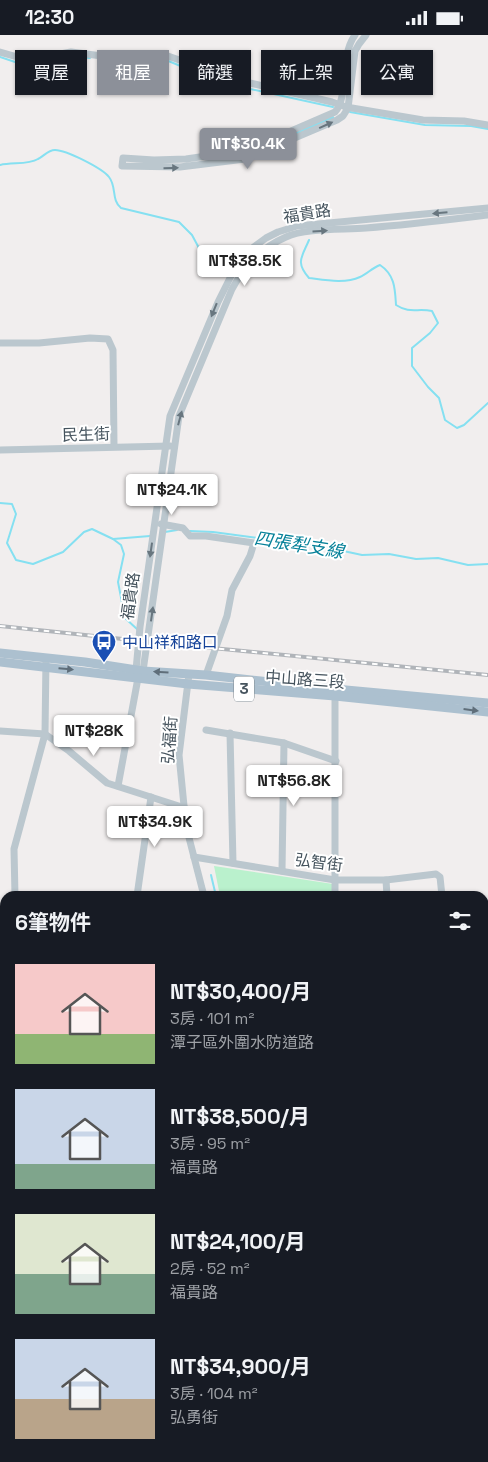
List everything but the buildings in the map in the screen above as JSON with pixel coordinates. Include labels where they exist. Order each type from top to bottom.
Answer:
[{"type":"main road","name":"中山路三段","points":[[0,653],[46,658],[139,673],[188,684],[488,703]]},
{"type":"main road","name":"中山路三段","points":[[0,662],[45,668],[206,675],[488,712]]},
{"type":"street","points":[[355,35],[348,45],[340,105],[333,113],[232,157],[180,167],[122,166],[123,158],[154,160],[232,157],[252,157],[338,120],[348,107],[354,56],[356,48],[366,35]]},
{"type":"street","points":[[348,45],[356,48]]},
{"type":"street","points":[[0,52],[28,60],[71,52],[102,56],[165,55],[237,81],[348,107],[423,120],[464,121],[488,125]]},
{"type":"street","name":"福貴路","points":[[139,673],[140,627],[170,416],[227,282],[243,255],[278,231],[297,226],[488,208]]},
{"type":"street","name":"福貴路","points":[[139,673],[163,537],[179,416],[232,289],[242,271],[252,259],[288,236],[488,215]]},
{"type":"street","points":[[0,343],[39,343],[90,338],[108,339],[113,350],[114,447]]},
{"type":"street","name":"民生街","points":[[0,450],[174,446]]},
{"type":"street","points":[[155,520],[164,526],[186,531],[190,536],[206,536],[254,543],[250,556],[232,590],[227,617],[206,675]]},
{"type":"street","points":[[15,891],[14,849],[45,734],[46,658]]},
{"type":"street","points":[[118,786],[139,673]]},
{"type":"street","name":"弘福街","points":[[189,674],[179,755],[186,826],[203,891]]},
{"type":"street","points":[[335,693],[336,891]]},
{"type":"street","points":[[206,730],[284,743],[336,761]]},
{"type":"street","points":[[0,731],[45,734],[69,751],[107,783],[185,808]]},
{"type":"street","points":[[230,733],[233,863]]},
{"type":"street","points":[[282,871],[284,743]]},
{"type":"street","points":[[140,891],[151,797]]},
{"type":"street","name":"弘智街","points":[[194,857],[335,880],[386,879],[436,874],[440,877],[441,891]]},
{"type":"street","points":[[386,879],[387,891]]},
{"type":"green space","points":[[214,866],[333,884],[333,891],[219,891]]},
{"type":"water","points":[[333,115],[335,119],[241,158],[241,153]]},
{"type":"waterway","points":[[0,57],[15,62]]},
{"type":"waterway","points":[[169,61],[241,87],[333,107]]},
{"type":"waterway","points":[[350,112],[425,125],[471,126],[488,129]]},
{"type":"waterway","points":[[0,165],[34,161],[53,150],[75,156],[109,177],[113,185],[116,201],[121,208],[179,222],[192,235],[200,250],[212,257],[236,255]]},
{"type":"waterway","points":[[309,240],[301,259],[302,268],[309,278],[335,281],[354,279],[380,265],[389,273],[394,288],[396,305],[410,310],[432,311],[438,323],[430,333],[412,348],[412,366],[439,398],[445,420],[457,428],[464,425],[488,403]]},
{"type":"waterway","name":"四張犁支線","points":[[0,503],[12,504],[16,514],[7,543],[16,560],[33,564],[63,552],[84,532],[92,529],[113,539],[150,536]]},
{"type":"waterway","name":"四張犁支線","points":[[165,532],[177,530]]},
{"type":"waterway","name":"四張犁支線","points":[[190,531],[213,532],[325,547],[362,555],[389,554],[416,559],[438,558],[468,565],[488,564]]},
{"type":"waterway","points":[[113,539],[121,545],[124,554],[118,582],[125,618],[138,630]]},
{"type":"waterway","points":[[211,875],[215,891]]},
{"type":"railway","points":[[0,626],[488,675]]},
{"type":"place","name":"中山祥和路口","points":[[104,663]]}]
